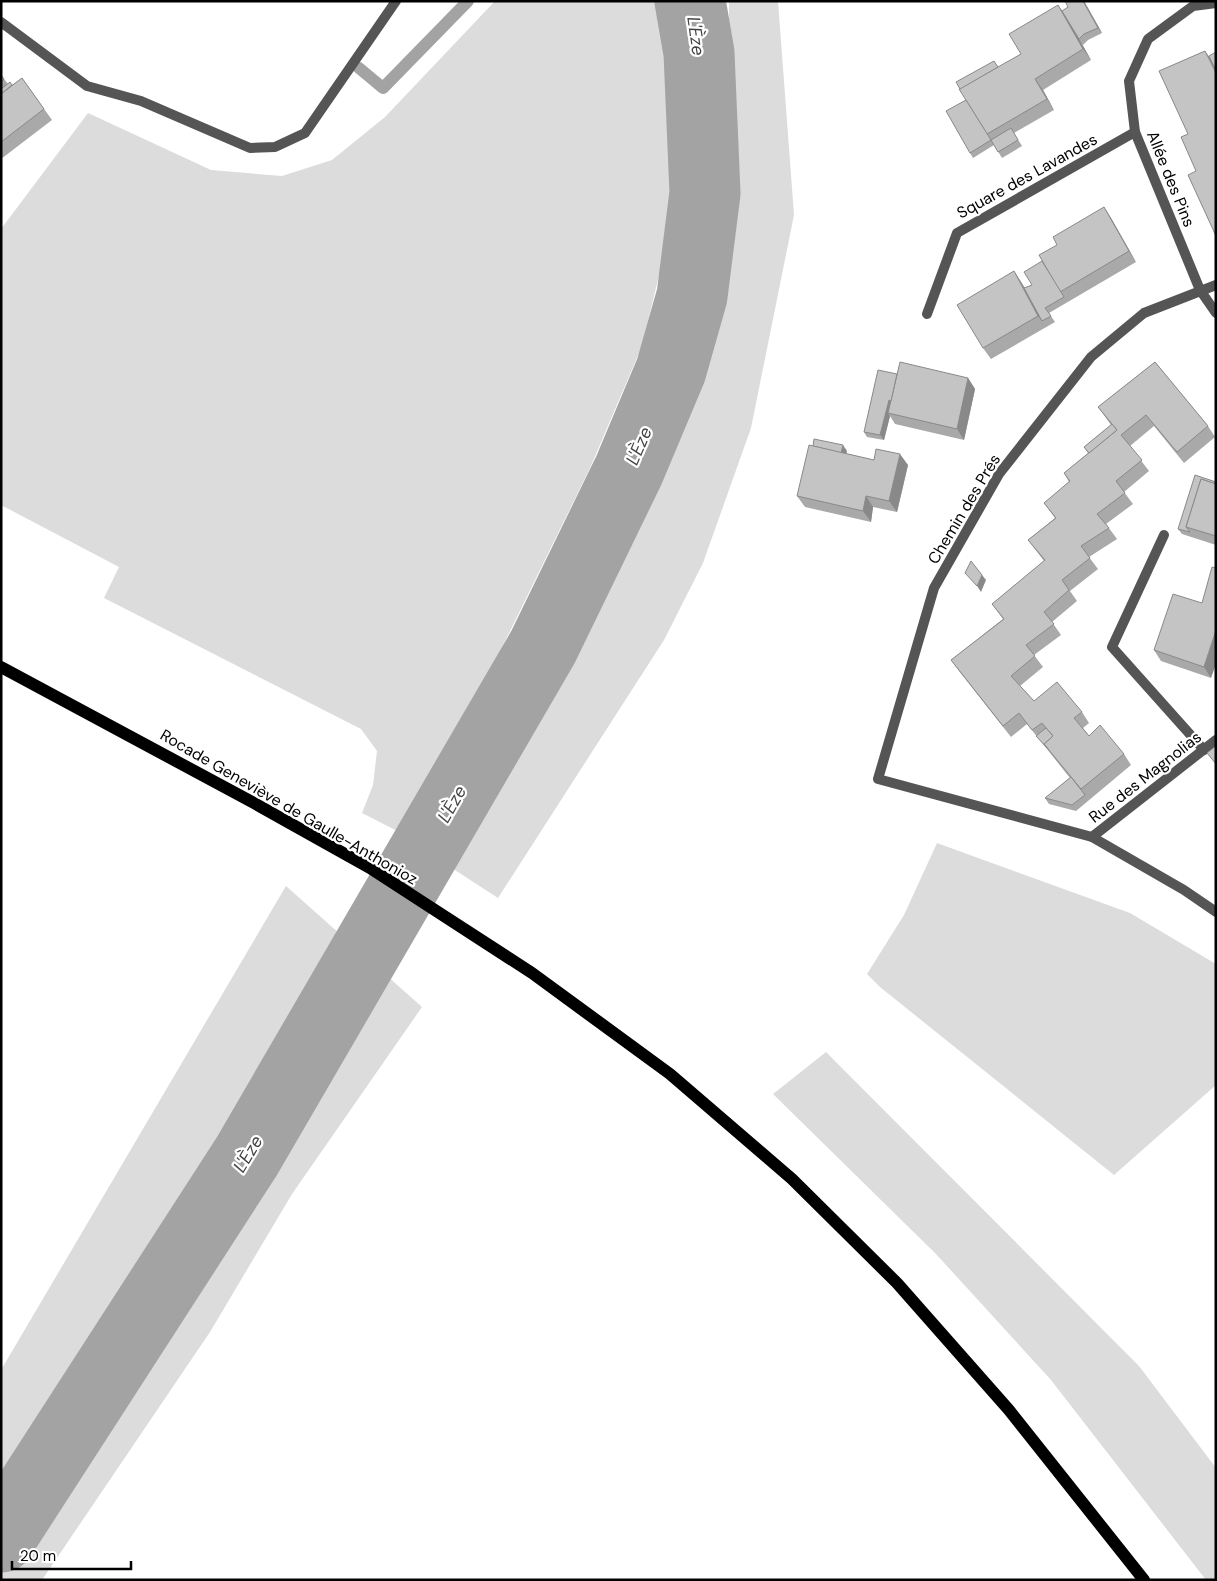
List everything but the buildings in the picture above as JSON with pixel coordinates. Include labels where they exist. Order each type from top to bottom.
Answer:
[{"type":"main road","name":"Rocade Geneviève de Gaulle-Anthonioz","points":[[1,667],[254,803],[370,868],[532,973],[670,1074],[792,1179],[897,1283],[1009,1410],[1144,1580]]},
{"type":"street","points":[[1,22],[86,86],[141,101],[250,148],[275,147],[305,133],[396,1]]},
{"type":"street","name":"Allée des Pins","points":[[1216,3],[1193,6],[1148,39],[1129,82],[1135,132],[1200,290],[1216,313]]},
{"type":"street","name":"Square des Lavandes","points":[[927,314],[957,233],[1135,132]]},
{"type":"street","name":"Chemin des Prés","points":[[1092,837],[878,779],[934,588],[999,474],[1090,357],[1144,313],[1216,285]]},
{"type":"street","points":[[1164,535],[1112,647],[1204,750]]},
{"type":"street","name":"Rue des Magnolias","points":[[1092,837],[1216,740]]},
{"type":"street","points":[[1092,837],[1184,890],[1216,912]]},
{"type":"shaded area","points":[[495,1],[678,1],[688,43],[691,106],[675,209],[642,346],[590,468],[409,837],[362,813],[373,785],[377,751],[361,729],[104,598],[119,567],[1,505],[1,229],[88,113],[211,170],[282,176],[332,160],[385,117]]},
{"type":"shaded area","points":[[729,1],[778,1],[794,215],[751,428],[703,563],[664,640],[498,898],[441,861],[650,477],[706,338],[728,172]]},
{"type":"shaded area","points":[[937,843],[1130,913],[1216,964],[1216,1085],[1114,1175],[880,987],[867,974],[904,915]]},
{"type":"shaded area","points":[[286,886],[422,1007],[292,1194],[210,1332],[42,1580],[1,1580],[1,1370]]},
{"type":"shaded area","points":[[826,1052],[1139,1366],[1216,1468],[1216,1580],[1206,1580],[1051,1380],[936,1254],[773,1094]]},
{"type":"waterway","points":[[359,68],[383,88],[468,1]]},
{"type":"waterway","name":"L'Èze","points":[[1,1537],[247,1156],[543,647],[629,470],[671,370],[692,296],[705,193],[699,53],[690,1]]}]
